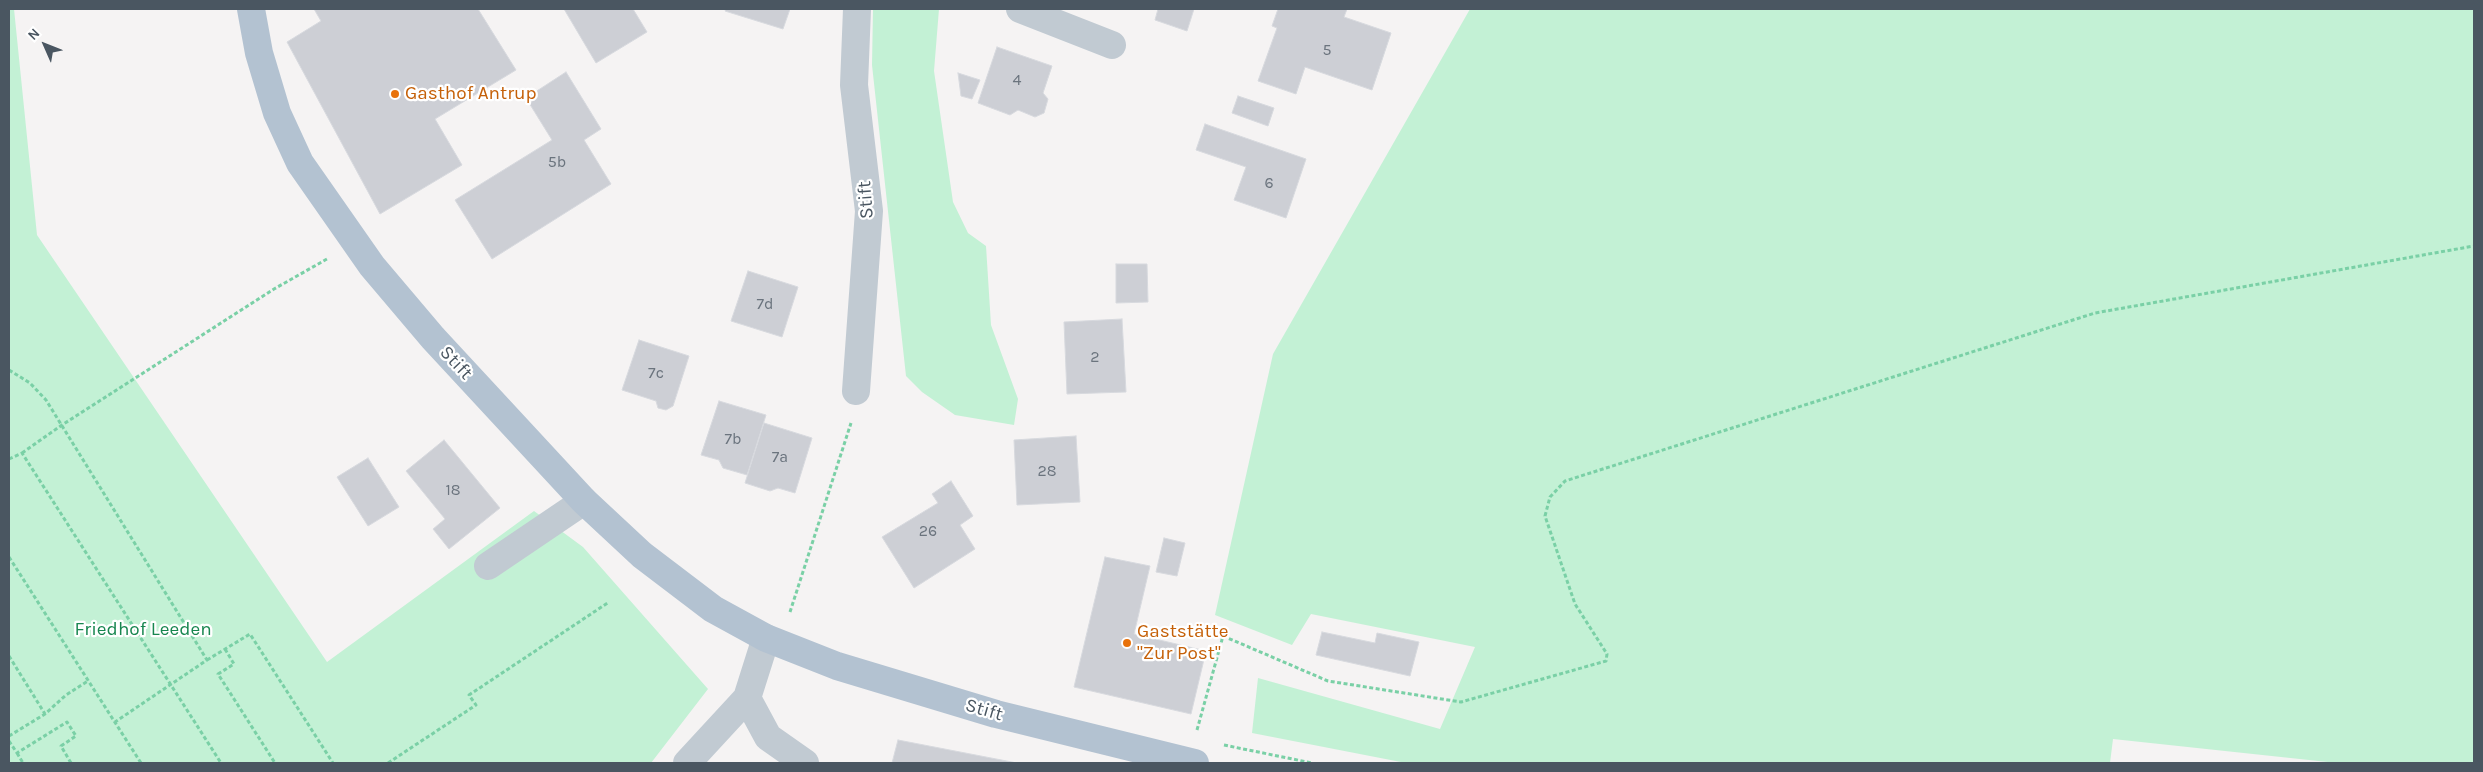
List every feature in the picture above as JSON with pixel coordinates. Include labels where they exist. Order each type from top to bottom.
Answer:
[{"type":"main road","name":"Stift","points":[[251,9],[259,53],[277,113],[300,163],[372,266],[434,338],[584,501],[642,555],[714,610],[771,640],[838,666],[996,714],[1192,754]]},
{"type":"street","name":"Stift","points":[[856,9],[854,85],[869,212],[856,390]]},
{"type":"street","points":[[1020,9],[1112,45]]},
{"type":"street","points":[[488,566],[584,501]]},
{"type":"street","points":[[687,763],[747,698],[771,640]]},
{"type":"street","points":[[747,698],[768,737],[805,763]]},
{"type":"path","points":[[9,459],[22,453],[62,425],[274,289],[356,243]]},
{"type":"path","points":[[1312,763],[1192,754],[1223,636],[1328,682],[1461,702],[1606,661],[1607,654],[1575,604],[1545,516],[1550,497],[1565,481],[2095,313],[2474,246]]},
{"type":"path","points":[[9,370],[30,383],[46,400],[207,660]]},
{"type":"path","points":[[771,640],[792,608],[851,424],[856,390]]},
{"type":"path","points":[[22,453],[221,763]]},
{"type":"path","points":[[9,557],[141,763]]},
{"type":"path","points":[[388,763],[476,704],[469,695],[609,602]]},
{"type":"path","points":[[115,722],[207,660],[250,634],[333,763]]},
{"type":"path","points":[[225,649],[234,664],[218,674],[275,763]]},
{"type":"path","points":[[9,656],[45,714]]},
{"type":"path","points":[[9,736],[45,714],[66,695],[88,681]]},
{"type":"path","points":[[17,753],[67,722],[76,736],[60,746],[71,763]]},
{"type":"path","points":[[9,741],[22,763]]},
{"type":"green space","name":"Friedhof Leeden","points":[[9,9],[14,9],[37,235],[327,662],[534,511],[583,547],[708,689],[651,763],[9,763]]},
{"type":"green space","points":[[873,9],[939,9],[934,71],[953,202],[968,233],[986,246],[991,325],[1018,399],[1014,425],[955,415],[922,392],[906,376],[872,65]]},
{"type":"green space","points":[[1470,9],[2474,9],[2474,763],[2337,763],[2113,739],[2110,763],[1406,763],[1252,733],[1258,678],[1440,729],[1475,647],[1311,614],[1292,645],[1215,615],[1273,354]]},
{"type":"building","name":"Gasthof Antrup","points":[[314,9],[478,9],[516,70],[435,119],[462,165],[380,214],[287,42],[321,21]]},
{"type":"building","points":[[564,9],[633,9],[647,32],[596,63]]},
{"type":"building","points":[[726,9],[790,9],[783,29],[725,11]]},
{"type":"building","points":[[1158,9],[1194,9],[1187,31],[1155,20]]},
{"type":"building","points":[[1278,9],[1347,9],[1344,17],[1391,33],[1372,90],[1305,67],[1296,94],[1258,81],[1277,28],[1272,26]]},
{"type":"building","points":[[997,47],[1052,66],[1043,93],[1048,99],[1044,113],[1035,117],[1018,110],[1010,115],[978,103]]},
{"type":"building","points":[[566,72],[601,129],[584,140],[611,184],[492,259],[455,200],[552,140],[526,98]]},
{"type":"building","points":[[958,73],[980,80],[972,99],[961,96]]},
{"type":"building","points":[[1238,96],[1274,108],[1268,126],[1232,113]]},
{"type":"building","points":[[1205,124],[1306,159],[1286,218],[1234,200],[1246,167],[1196,150]]},
{"type":"building","points":[[1116,264],[1147,264],[1148,302],[1116,303]]},
{"type":"building","points":[[748,271],[798,287],[782,337],[731,321]]},
{"type":"building","points":[[1122,319],[1126,392],[1067,394],[1064,322]]},
{"type":"building","points":[[639,340],[689,356],[673,406],[666,410],[658,408],[656,401],[622,390]]},
{"type":"building","points":[[719,401],[766,415],[747,475],[723,468],[719,460],[701,455]]},
{"type":"building","points":[[764,423],[812,438],[795,493],[778,488],[770,491],[745,483]]},
{"type":"building","points":[[1076,436],[1080,502],[1017,505],[1014,440]]},
{"type":"building","points":[[444,440],[500,508],[449,549],[433,529],[445,519],[406,471]]},
{"type":"building","points":[[368,458],[399,507],[368,526],[337,477]]},
{"type":"building","points":[[951,481],[973,516],[960,525],[975,549],[914,588],[882,537],[938,503],[932,494]]},
{"type":"building","points":[[1164,538],[1185,543],[1177,576],[1156,572]]},
{"type":"building","name":"Gaststätte \"Zur Post\"","points":[[1105,557],[1150,566],[1134,634],[1206,651],[1191,714],[1074,687]]},
{"type":"building","points":[[1322,632],[1375,643],[1377,633],[1419,642],[1410,676],[1316,655]]},
{"type":"building","points":[[898,740],[1017,763],[892,763]]},
{"type":"place","name":"Gasthof Antrup","points":[[395,94]]},
{"type":"place","name":"Gaststätte \"Zur Post\"","points":[[1127,643]]}]
